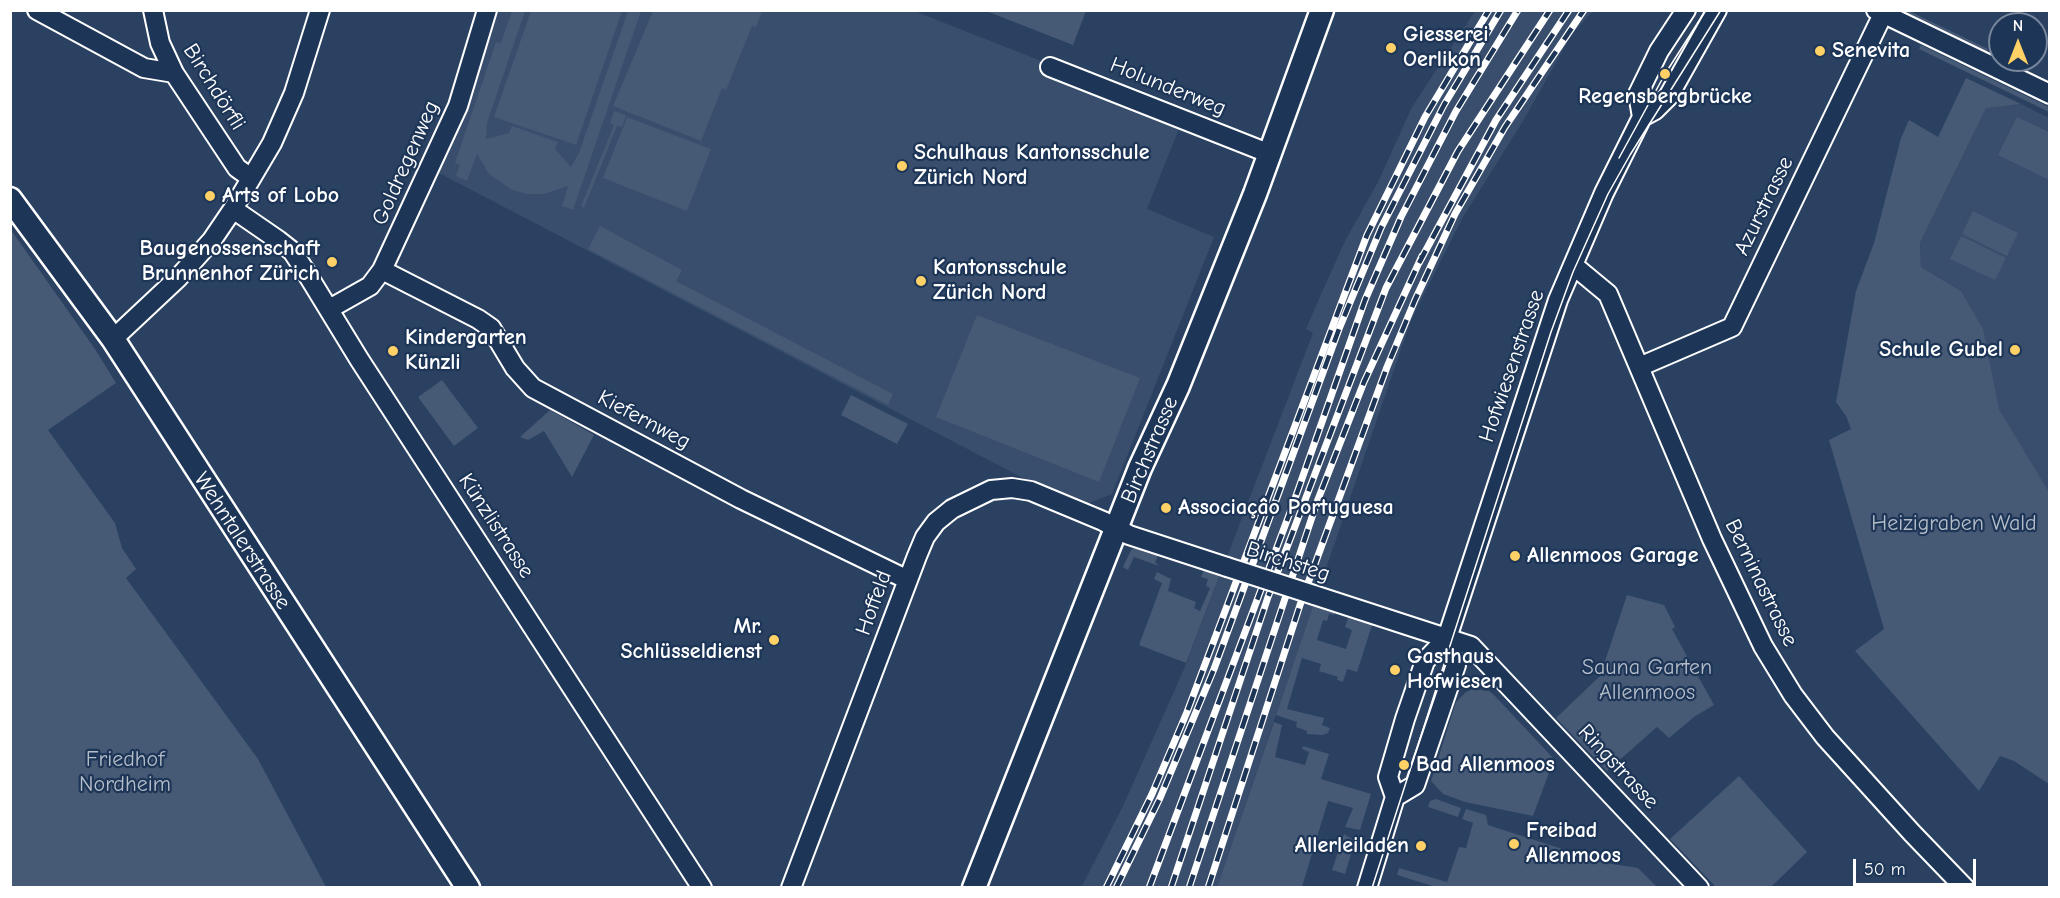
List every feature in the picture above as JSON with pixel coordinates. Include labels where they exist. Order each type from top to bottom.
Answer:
[{"type":"main road","name":"Birchstrasse","points":[[974,888],[1117,528],[1204,321],[1322,10]]},
{"type":"main road","name":"Wehntalerstrasse","points":[[10,199],[113,339],[468,888]]},
{"type":"street","points":[[37,10],[144,68],[174,73]]},
{"type":"street","name":"Birchdörfli","points":[[153,10],[160,43],[174,73],[237,168],[251,178]]},
{"type":"street","points":[[113,339],[178,278],[212,240],[233,209],[272,143],[294,93],[320,10]]},
{"type":"street","name":"Goldregenweg","points":[[330,308],[370,286],[382,270],[458,106],[487,10]]},
{"type":"street","name":"Hofwiesenstrasse","points":[[1367,888],[1395,797],[1388,777],[1425,661],[1447,638],[1546,334],[1573,265],[1642,117],[1638,94],[1659,51],[1686,10]]},
{"type":"street","name":"Hofwiesenstrasse","points":[[1642,117],[1655,110],[1668,97],[1717,10]]},
{"type":"street","points":[[1879,12],[2049,94]]},
{"type":"street","name":"Azurstrasse","points":[[1639,367],[1732,327],[1879,12]]},
{"type":"street","name":"Holunderweg","points":[[1050,67],[1268,153]]},
{"type":"street","name":"Künzlistrasse","points":[[233,209],[259,224],[292,251],[702,888]]},
{"type":"street","name":"Berninastrasse","points":[[1573,265],[1608,294],[1738,596],[1763,646],[1793,695],[1825,737],[1959,886]]},
{"type":"street","name":"Kiefernweg","points":[[382,270],[478,319],[490,328],[515,368],[533,388],[741,499],[908,580]]},
{"type":"street","name":"Hoffeld","points":[[791,888],[925,537],[936,522],[952,509],[991,490],[1012,488],[1031,491],[1117,528]]},
{"type":"street","name":"Birchsteg","points":[[1117,528],[1129,535],[1447,638]]},
{"type":"street","points":[[1395,797],[1415,785],[1456,665],[1447,638]]},
{"type":"street","name":"Ringstrasse","points":[[1447,638],[1471,646],[1699,888]]},
{"type":"shaded area","name":"Kantonsschule Zürich Nord","points":[[498,11],[914,11],[1044,62],[1041,70],[1180,126],[1147,209],[1214,237],[1112,494],[1084,505],[1046,490],[439,173],[470,97]]},
{"type":"shaded area","points":[[1475,11],[1593,11],[1572,34],[1523,121],[1463,217],[1411,320],[1217,887],[1081,888],[1123,806],[1184,669],[1313,333],[1306,329],[1322,292],[1346,239],[1378,182],[1412,107]]},
{"type":"shaded area","name":"Schule Gubel","points":[[2021,104],[2049,118],[2049,494],[1999,409],[1961,291],[1921,267],[1920,243],[1986,107]]},
{"type":"green space","points":[[512,11],[525,11],[487,123],[486,139],[509,133],[512,126],[558,142],[555,149],[571,167],[579,153],[628,11],[641,11],[573,210],[562,206],[568,186],[544,194],[527,194],[512,190],[489,174],[477,154],[467,181],[456,176],[460,165],[455,163],[496,42],[501,43]]},
{"type":"green space","points":[[531,11],[622,11],[576,145],[494,117]]},
{"type":"green space","points":[[653,11],[762,11],[756,27],[752,26],[726,90],[722,88],[701,141],[613,106]]},
{"type":"green space","points":[[986,11],[1086,11],[1073,45]]},
{"type":"green space","points":[[1902,11],[1909,11],[1988,49],[1986,53]]},
{"type":"green space","points":[[1921,45],[2049,107],[2049,112],[1919,49]]},
{"type":"green space","name":"Heizigraben Wald","points":[[1966,78],[2021,104],[1986,108],[1920,243],[1921,267],[1961,291],[1983,329],[1999,409],[2050,494],[2049,784],[2014,761],[2000,756],[1979,791],[1855,651],[1884,629],[1829,440],[1851,429],[1846,416],[1836,402],[1856,291],[1874,243],[1901,138],[1909,120],[1938,137]]},
{"type":"green space","points":[[614,111],[626,115],[622,127],[617,126],[584,208],[581,206],[614,125],[610,123]]},
{"type":"green space","points":[[627,117],[711,149],[687,211],[603,178]]},
{"type":"green space","points":[[2017,117],[2049,132],[2049,180],[1998,155]]},
{"type":"green space","points":[[1973,211],[2018,233],[2007,256],[1962,234]]},
{"type":"green space","points":[[600,226],[682,270],[676,281],[893,394],[888,405],[588,249]]},
{"type":"green space","name":"Friedhof Nordheim","points":[[11,230],[95,349],[116,383],[48,430],[115,523],[122,548],[136,569],[126,578],[258,759],[326,887],[11,887]]},
{"type":"green space","points":[[1961,236],[2006,258],[1995,280],[1950,259]]},
{"type":"green space","points":[[977,315],[1140,378],[1099,482],[936,417]]},
{"type":"green space","points":[[442,380],[478,428],[454,446],[418,397]]},
{"type":"green space","points":[[851,395],[908,424],[897,444],[841,415]]},
{"type":"green space","points":[[550,410],[594,435],[572,477],[544,431],[528,440],[520,437]]},
{"type":"green space","points":[[1137,546],[1164,554],[1159,554],[1155,562],[1159,566],[1134,557],[1128,570],[1123,567],[1131,550]]},
{"type":"green space","points":[[1205,567],[1221,572],[1186,663],[1139,645],[1162,583],[1154,579],[1157,572],[1171,579],[1168,591],[1196,602],[1194,608],[1200,611],[1210,588],[1206,586],[1208,579],[1201,577]]},
{"type":"green space","name":"Sauna Garten Allenmoos","points":[[1627,595],[1664,605],[1675,627],[1672,629],[1714,705],[1694,717],[1669,738],[1657,727],[1607,771],[1556,718],[1600,676]]},
{"type":"green space","points":[[1314,603],[1335,610],[1334,615],[1329,614],[1327,621],[1323,620],[1317,640],[1346,649],[1352,630],[1345,627],[1349,615],[1373,622],[1357,672],[1347,669],[1343,682],[1337,680],[1338,677],[1319,671],[1321,664],[1302,658],[1287,709],[1324,718],[1322,725],[1330,728],[1328,733],[1322,735],[1307,734],[1307,731],[1296,727],[1297,722],[1276,715]]},
{"type":"green space","points":[[1473,689],[1489,691],[1494,695],[1554,759],[1533,816],[1465,802],[1443,794],[1431,781],[1456,702],[1466,692]]},
{"type":"green space","points":[[1274,722],[1282,725],[1275,757],[1305,765],[1309,752],[1302,749],[1303,746],[1329,754],[1321,779],[1371,794],[1360,830],[1345,827],[1353,808],[1328,801],[1302,887],[1217,887]]},
{"type":"green space","points":[[1739,776],[1807,852],[1771,887],[1716,887],[1670,839]]},
{"type":"green space","points":[[1436,799],[1461,808],[1458,817],[1428,807],[1430,801]]},
{"type":"green space","name":"Freibad Allenmoos","points":[[1466,809],[1486,815],[1488,825],[1606,863],[1638,868],[1657,887],[1439,888],[1397,875],[1399,868],[1447,882],[1459,847],[1466,848],[1473,823],[1462,819]]},
{"type":"green space","points":[[1344,834],[1355,841],[1345,874],[1332,870]]},
{"type":"tram line","points":[[1619,158],[1665,74],[1706,10]]},
{"type":"tram line","points":[[1372,888],[1551,332],[1573,272],[1608,194],[1630,155],[1721,10]]},
{"type":"railway","points":[[1106,888],[1152,794],[1187,712],[1367,235],[1425,117],[1489,10]]},
{"type":"railway","points":[[1116,888],[1160,798],[1214,669],[1339,329],[1381,228],[1444,105],[1501,10]]},
{"type":"railway","points":[[1149,888],[1292,507],[1365,300],[1401,217],[1456,111],[1518,10]]},
{"type":"railway","points":[[1171,888],[1268,597],[1386,288],[1458,151],[1550,10]]},
{"type":"railway","points":[[1419,263],[1496,120],[1569,10]]},
{"type":"railway","points":[[1208,888],[1300,605],[1387,367],[1415,300],[1455,214],[1505,127],[1584,10]]},
{"type":"railway","points":[[1189,888],[1317,502],[1364,382],[1422,256]]},
{"type":"place","name":"Giesserei Oerlikon","points":[[1391,48]]},
{"type":"place","name":"Senevita","points":[[1820,51]]},
{"type":"place","name":"Regensbergbrücke","points":[[1665,74]]},
{"type":"place","name":"Schulhaus Kantonsschule Zürich Nord","points":[[902,166]]},
{"type":"place","name":"Arts of Lobo","points":[[210,196]]},
{"type":"place","name":"Baugenossenschaft Brunnenhof Zürich","points":[[332,262]]},
{"type":"place","name":"Kantonsschule Zürich Nord","points":[[921,281]]},
{"type":"place","name":"Schule Gubel","points":[[2015,350]]},
{"type":"place","name":"Kindergarten Künzli","points":[[393,351]]},
{"type":"place","name":"Associaçâo Portuguesa","points":[[1166,508]]},
{"type":"place","name":"Allenmoos Garage","points":[[1515,556]]},
{"type":"place","name":"Mr. Schlüsseldienst","points":[[774,640]]},
{"type":"place","name":"Gasthaus Hofwiesen","points":[[1395,670]]},
{"type":"place","name":"Bad Allenmoos","points":[[1404,765]]},
{"type":"place","name":"Freibad Allenmoos","points":[[1514,844]]},
{"type":"place","name":"Allerleiladen","points":[[1421,846]]}]
